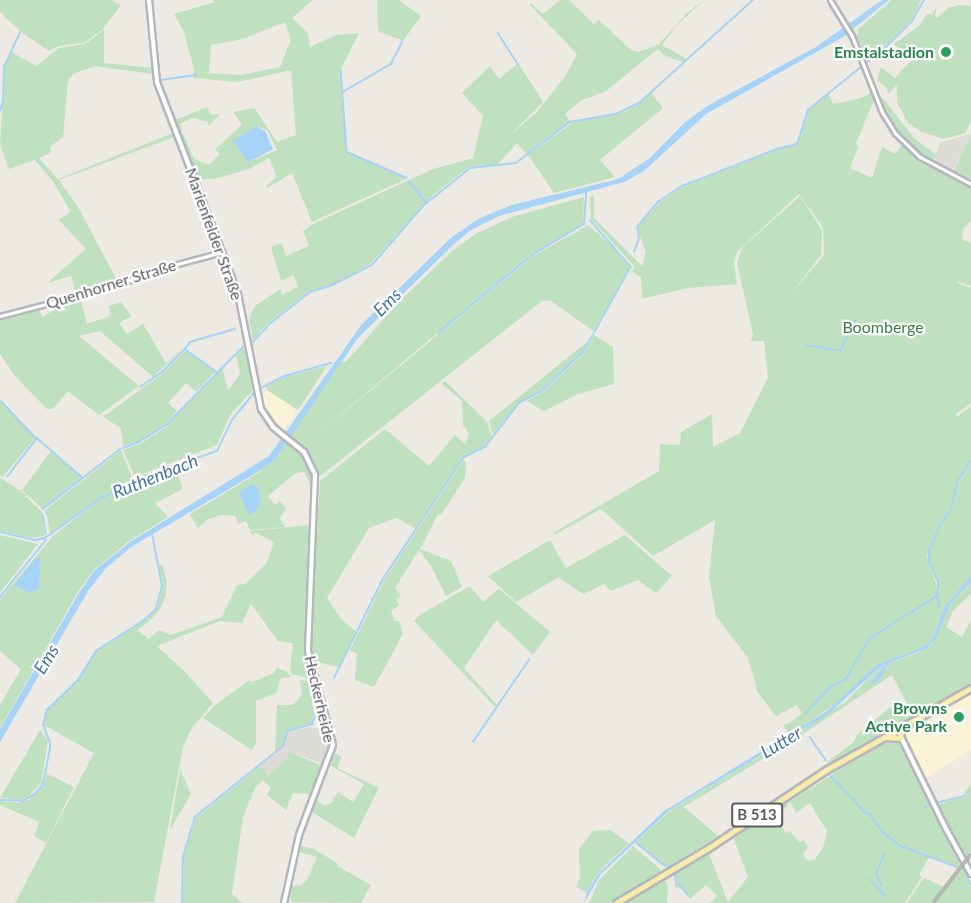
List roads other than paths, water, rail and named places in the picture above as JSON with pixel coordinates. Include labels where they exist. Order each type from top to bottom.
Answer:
[{"type":"main road","name":"Marienfelder Straße","points":[[149,0],[157,82],[240,302],[252,366],[265,416],[281,434],[304,452],[314,470],[314,523]]},
{"type":"main road","name":"Heckerheide","points":[[284,903],[299,834],[333,745],[308,651],[314,523]]},
{"type":"main road","name":"B 513","points":[[616,903],[681,865],[865,746],[897,734],[911,722],[971,688]]},
{"type":"main road","points":[[897,734],[971,874]]},
{"type":"street","points":[[830,0],[846,24],[865,64],[882,112],[901,140],[920,157],[971,184]]},
{"type":"street","name":"Quenhorner Straße","points":[[0,316],[106,288],[170,266],[222,252]]},
{"type":"water","name":"Ems","points":[[882,0],[889,0],[843,37],[706,114],[644,171],[624,182],[499,216],[471,230],[454,244],[358,338],[276,458],[266,467],[131,547],[106,568],[88,591],[0,742],[0,729],[94,571],[130,542],[269,456],[362,324],[452,237],[480,218],[512,205],[618,179],[650,158],[685,122],[709,105],[816,47]]},
{"type":"water","points":[[256,126],[265,131],[273,149],[248,162],[233,141]]},
{"type":"water","points":[[252,484],[258,487],[259,508],[249,515],[239,493]]},
{"type":"water","points":[[40,557],[39,589],[30,593],[14,585],[35,559]]},
{"type":"water","name":"Lutter","points":[[971,576],[971,582],[950,604],[936,638],[926,649],[890,662],[879,680],[869,685],[886,664],[878,669],[827,715],[670,810],[601,874],[584,903],[587,891],[600,872],[664,811],[827,711],[878,664],[914,651],[930,642],[944,607]]},
{"type":"waterway","points":[[151,0],[153,14]]},
{"type":"waterway","points":[[268,325],[310,292],[333,285],[372,265],[424,205],[470,168],[516,163],[570,122],[616,114],[639,103],[753,0]]},
{"type":"waterway","points":[[911,23],[924,0]]},
{"type":"waterway","points":[[154,18],[158,77]]},
{"type":"waterway","points":[[884,49],[909,24]]},
{"type":"waterway","points":[[0,111],[3,101],[4,67],[20,33]]},
{"type":"waterway","points":[[498,33],[519,65]]},
{"type":"waterway","points":[[343,92],[391,64],[402,42]]},
{"type":"waterway","points":[[634,252],[639,238],[637,227],[658,202],[682,186],[777,149],[797,144],[808,110],[882,50]]},
{"type":"waterway","points":[[341,69],[347,152],[407,178]]},
{"type":"waterway","points":[[161,80],[196,75]]},
{"type":"waterway","points":[[409,181],[427,203]]},
{"type":"waterway","points":[[438,333],[532,255],[584,224],[586,192]]},
{"type":"waterway","points":[[590,220],[631,267],[595,332]]},
{"type":"waterway","points":[[239,290],[246,320]]},
{"type":"waterway","points":[[0,314],[25,308]]},
{"type":"waterway","points":[[807,345],[840,351],[855,321]]},
{"type":"waterway","points":[[252,343],[267,327]]},
{"type":"waterway","points":[[186,348],[190,342],[235,329]]},
{"type":"waterway","points":[[334,678],[383,579],[463,458],[485,447],[519,403],[540,392],[583,352],[593,335]]},
{"type":"waterway","points":[[123,448],[139,442],[166,425],[246,344]]},
{"type":"waterway","points":[[140,387],[161,373],[185,349],[217,372]]},
{"type":"waterway","name":"Ruthenbach","points":[[259,389],[285,376],[331,363]]},
{"type":"waterway","name":"Ruthenbach","points":[[0,532],[35,540],[45,538],[101,498],[129,486],[139,478],[217,451],[232,420],[254,393]]},
{"type":"waterway","points":[[2,402],[36,438]]},
{"type":"waterway","points":[[7,477],[37,438],[83,478]]},
{"type":"waterway","points":[[43,509],[120,449]]},
{"type":"waterway","points":[[938,590],[938,582],[929,563],[929,551],[939,526],[951,509],[959,480],[971,461]]},
{"type":"waterway","points":[[43,514],[46,534]]},
{"type":"waterway","points":[[0,800],[23,801],[35,794],[43,784],[50,749],[43,725],[47,710],[78,680],[96,651],[143,621],[156,609],[162,586],[152,534]]},
{"type":"waterway","points":[[0,597],[46,540]]},
{"type":"waterway","points":[[937,592],[940,607]]},
{"type":"waterway","points":[[805,714],[831,686],[846,679],[869,639],[937,596]]},
{"type":"waterway","points":[[473,742],[529,660]]},
{"type":"waterway","points":[[182,903],[183,857],[195,817],[283,746],[288,731],[312,724],[319,703]]},
{"type":"waterway","name":"Lutter","points":[[810,737],[826,760]]},
{"type":"waterway","points":[[831,776],[851,797]]},
{"type":"waterway","points":[[936,803],[965,796]]},
{"type":"waterway","points":[[853,798],[864,812],[870,814],[881,830]]},
{"type":"waterway","points":[[925,807],[930,805]]},
{"type":"waterway","points":[[882,831],[897,843]]},
{"type":"waterway","points":[[635,841],[662,864],[672,867]]},
{"type":"waterway","points":[[899,845],[957,867]]},
{"type":"waterway","points":[[882,885],[876,875],[884,854]]},
{"type":"waterway","points":[[676,873],[676,880],[688,895]]},
{"type":"waterway","points":[[967,878],[971,884]]},
{"type":"waterway","points":[[870,879],[886,897]]},
{"type":"railway","points":[[933,903],[971,854]]},
{"type":"place","name":"Emstalstadion","points":[[946,52]]},
{"type":"place","name":"Browns Active Park","points":[[959,717]]},
{"type":"park label","name":"Boomberge","points":[[883,327]]}]
